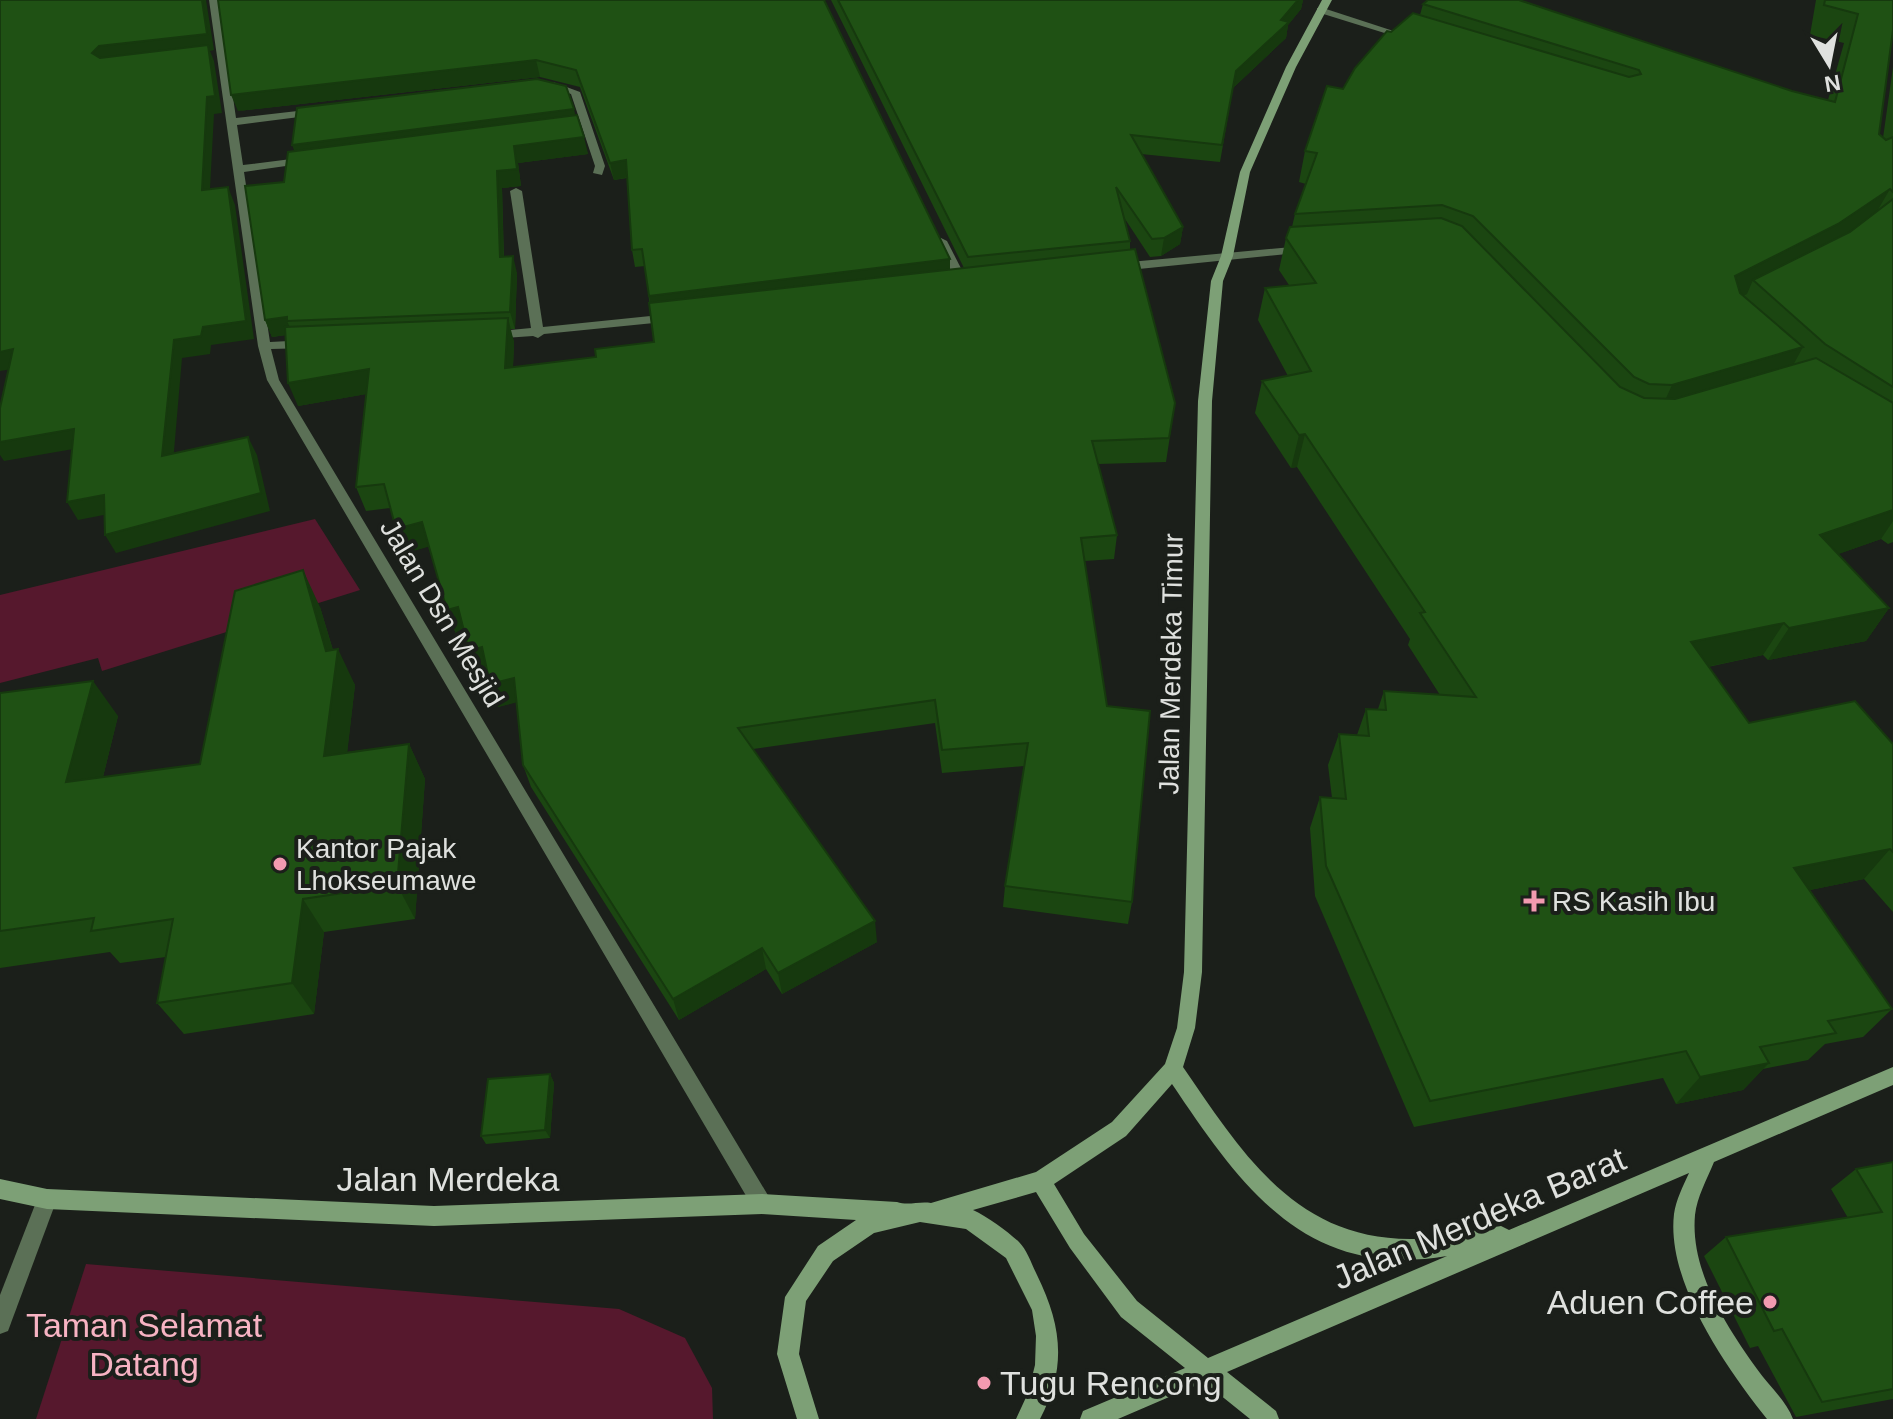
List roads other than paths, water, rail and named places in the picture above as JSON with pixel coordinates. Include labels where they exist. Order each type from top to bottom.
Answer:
[{"type":"main road","name":"Jalan Merdeka Timur","points":[[938,1210],[1041,1181],[1119,1129],[1173,1069],[1186,1028],[1193,972],[1205,401],[1217,281],[1227,256],[1245,172],[1323,5]]},
{"type":"main road","points":[[1173,1069],[1244,1172],[1289,1215],[1343,1241],[1410,1250],[1526,1232]]},
{"type":"main road","name":"Jalan Merdeka Barat","points":[[1091,1419],[1893,1076]]},
{"type":"main road","points":[[1707,1155],[1684,1216],[1689,1260],[1705,1301],[1730,1349],[1782,1419]]},
{"type":"main road","points":[[1041,1181],[1077,1241],[1129,1309],[1268,1419]]},
{"type":"main road","name":"Jalan Merdeka","points":[[0,1189],[47,1199],[434,1216],[762,1204],[897,1212],[938,1210]]},
{"type":"main road","points":[[938,1210],[978,1223],[1011,1249],[1036,1284],[1047,1327],[1046,1373],[1027,1419]]},
{"type":"main road","points":[[808,1419],[794,1393],[786,1352],[792,1311],[802,1286],[832,1243],[897,1212]]},
{"type":"street","name":"Jalan Dsn Mesjid","points":[[214,0],[214,56],[232,122],[264,346],[273,380],[762,1204]]},
{"type":"street","points":[[1323,5],[1425,43]]},
{"type":"street","points":[[540,83],[575,92],[600,166],[598,173]]},
{"type":"street","points":[[232,122],[324,110]]},
{"type":"street","points":[[570,126],[586,124]]},
{"type":"street","points":[[239,169],[318,159]]},
{"type":"street","points":[[516,191],[538,334]]},
{"type":"street","points":[[934,226],[962,282]]},
{"type":"street","points":[[1102,268],[1322,249]]},
{"type":"street","points":[[946,284],[977,281]]},
{"type":"street","points":[[478,337],[538,334],[679,317]]},
{"type":"street","points":[[264,346],[325,344]]},
{"type":"street","points":[[0,1323],[47,1199]]},
{"type":"place","name":"Kantor Pajak Lhokseumawe","points":[[280,864]]},
{"type":"place","name":"RS Kasih Ibu","points":[[1534,901]]},
{"type":"place","name":"Aduen Coffee","points":[[1770,1302]]},
{"type":"place","name":"Tugu Rencong","points":[[984,1383]]},
{"type":"park label","name":"Taman Selamat Datang","points":[[144,1344]]}]
